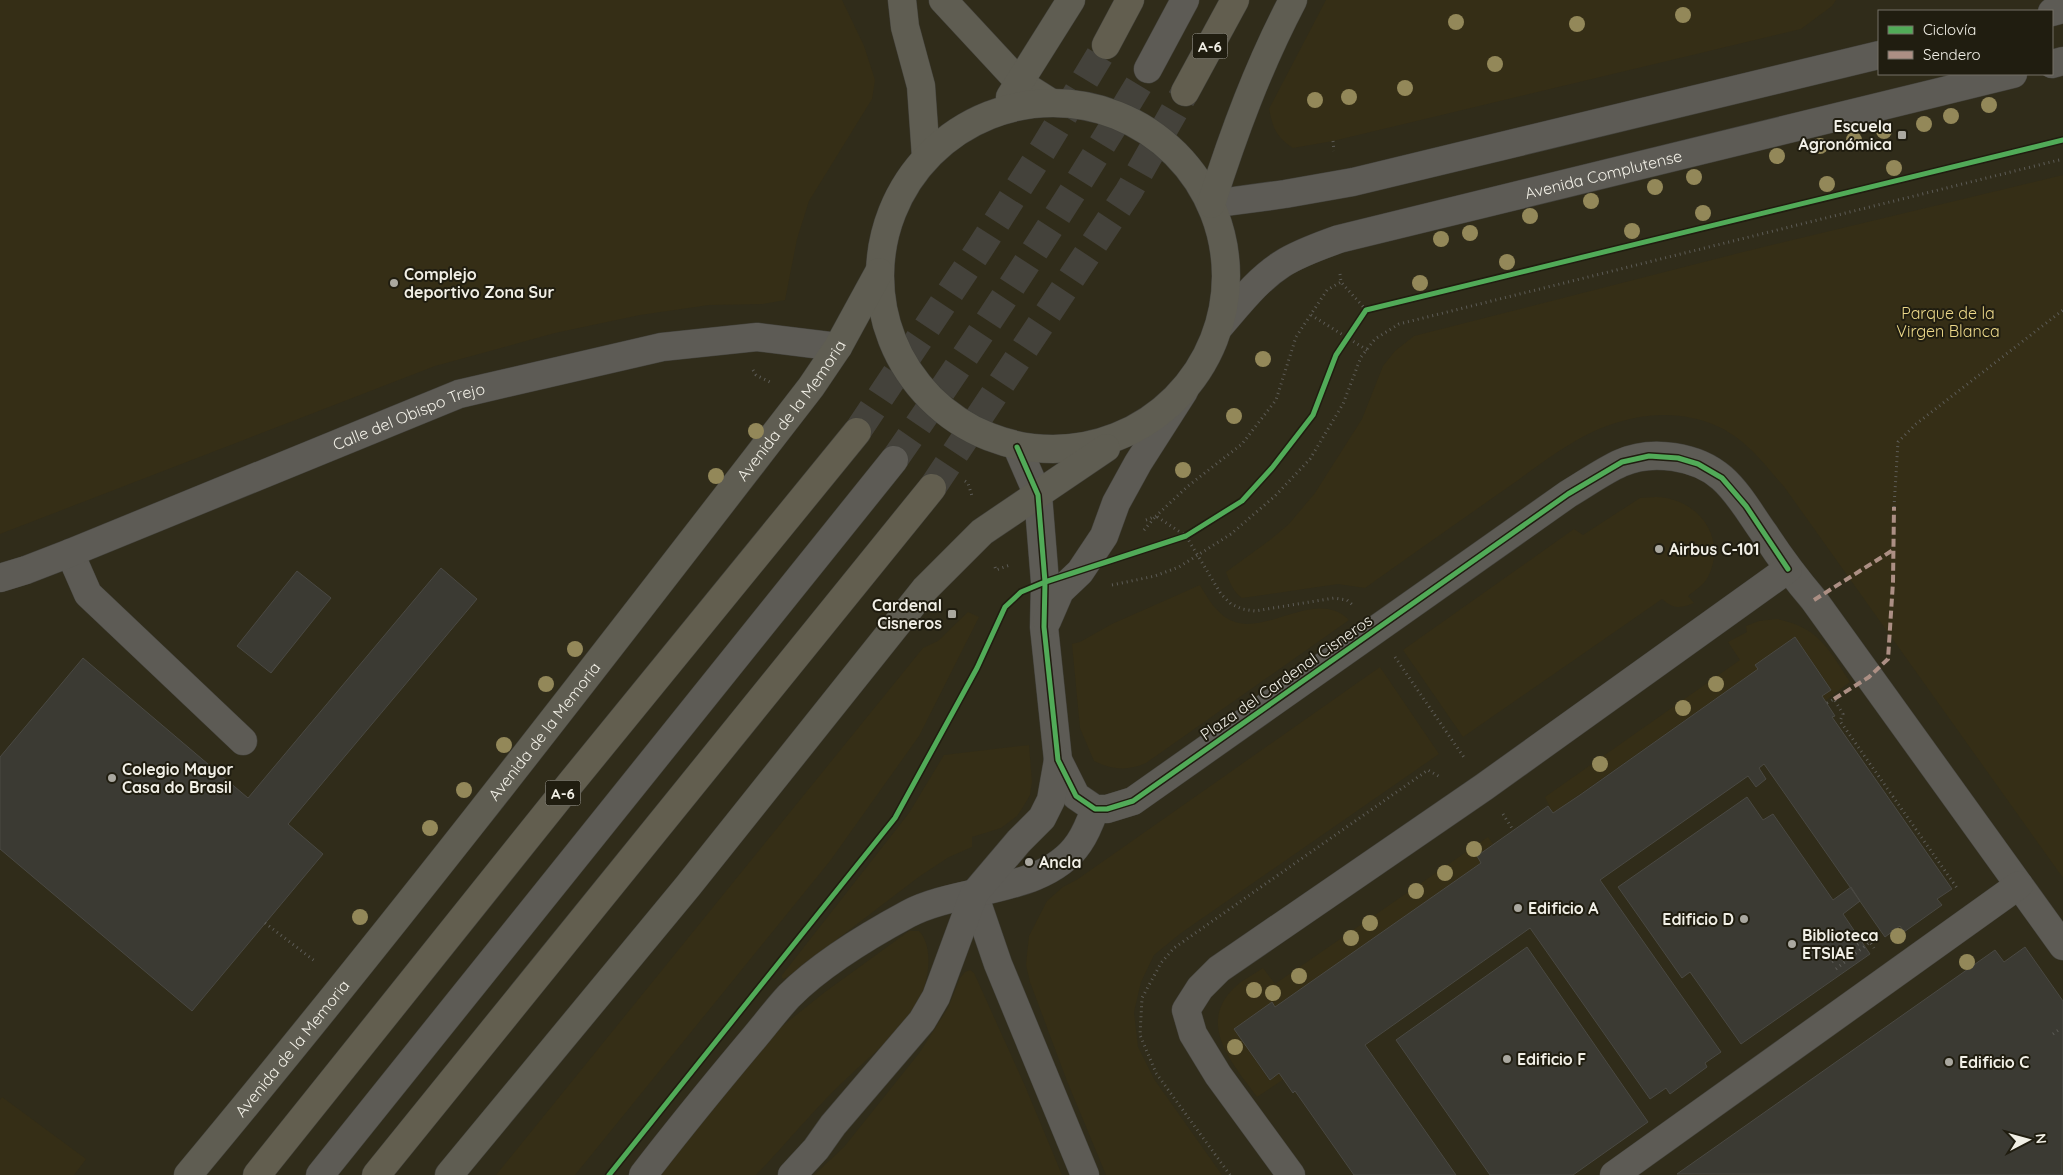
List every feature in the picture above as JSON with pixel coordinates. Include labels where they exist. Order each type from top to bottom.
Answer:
[{"type":"highway","points":[[1106,45],[1130,0]]},
{"type":"highway","name":"A-6","points":[[1186,92],[1235,0]]},
{"type":"highway","name":"A-6","points":[[257,1175],[576,776],[857,432]]},
{"type":"highway","points":[[376,1175],[932,488]]},
{"type":"main road","points":[[902,0],[905,28],[921,86],[926,157]]},
{"type":"main road","points":[[943,0],[1020,83],[1050,102]]},
{"type":"main road","points":[[1003,109],[1071,0]]},
{"type":"main road","points":[[1211,204],[1237,124],[1293,0]]},
{"type":"main road","points":[[449,1175],[688,886],[925,589],[982,532],[1124,436],[1156,417],[1184,391],[1205,361],[1219,327],[1227,278],[1220,229],[1211,204],[1194,175],[1172,149],[1146,129],[1116,114],[1084,104],[1050,102],[1003,109],[951,134],[926,157],[901,191],[885,230],[879,272],[884,317],[900,359],[926,396],[961,424],[1002,443],[1017,447],[1071,450],[1124,436]]},
{"type":"main road","name":"Avenida de la Memoria","points":[[188,1175],[524,757],[810,387],[838,347],[879,272]]},
{"type":"street","points":[[1148,69],[1185,0]]},
{"type":"street","points":[[1211,204],[1353,182],[1878,55]]},
{"type":"street","name":"Avenida Complutense","points":[[1219,327],[1256,284],[1282,264],[1316,247],[1339,239],[2010,75]]},
{"type":"street","name":"Calle del Obispo Trejo","points":[[0,578],[70,553],[459,394],[662,347],[756,337],[838,347]]},
{"type":"street","points":[[1044,627],[1060,590],[1080,572],[1104,536],[1116,503],[1138,463],[1184,391]]},
{"type":"street","points":[[792,1175],[816,1149],[833,1125],[922,1021],[936,997],[974,894],[1019,841],[1042,818],[1051,800],[1058,760],[1044,627],[1044,582],[1038,495],[1017,447]]},
{"type":"street","name":"Plaza del Cardenal Cisneros","points":[[1096,809],[1107,810],[1133,801],[1568,494],[1622,462],[1649,456],[1678,458],[1698,464],[1722,478],[1746,506],[1788,569],[1814,600],[2063,946]]},
{"type":"street","points":[[320,1175],[894,460]]},
{"type":"street","points":[[70,553],[88,594],[243,741]]},
{"type":"street","points":[[1291,1175],[1218,1075],[1192,1034],[1186,1010],[1200,988],[1219,969],[1484,787],[1788,569]]},
{"type":"street","points":[[643,1175],[707,1094],[790,996],[840,954],[908,914],[939,901],[974,894],[1041,875],[1078,845],[1096,809],[1076,796],[1058,760]]},
{"type":"street","points":[[1614,1175],[2019,885]]},
{"type":"street","points":[[974,894],[998,964],[1085,1175]]},
{"type":"path","points":[[1109,586],[1155,576],[1179,567],[1231,534],[1275,496],[1310,459],[1343,404],[1361,357],[1375,339],[1399,324],[2063,160]]},
{"type":"path","points":[[1339,267],[1341,282],[1366,310]]},
{"type":"path","points":[[1138,535],[1188,486],[1242,444],[1276,400],[1296,337],[1327,290],[1341,282]]},
{"type":"path","points":[[1362,317],[1366,310],[1376,308]]},
{"type":"path","points":[[1894,507],[1898,442],[1916,424],[2063,310]]},
{"type":"path","points":[[1311,315],[1367,350]]},
{"type":"path","points":[[1343,343],[1352,331]]},
{"type":"path","points":[[1139,523],[1156,516]]},
{"type":"path","points":[[1156,516],[1186,536],[1221,594],[1231,604],[1242,609],[1255,611],[1334,598],[1347,600],[1358,608]]},
{"type":"path","points":[[1178,539],[1194,531]]},
{"type":"path","points":[[1391,650],[1457,747]]},
{"type":"path","points":[[1827,703],[1834,699],[1843,714],[1840,721],[1958,890]]},
{"type":"path","points":[[1498,807],[1514,830]]},
{"type":"path","points":[[265,923],[316,962]]},
{"type":"path","points":[[1832,962],[1867,938],[1870,942]]},
{"type":"path","points":[[1841,956],[1844,962]]},
{"type":"path","points":[[1836,969],[1850,956]]},
{"type":"path","points":[[2053,1034],[2060,1029]]},
{"type":"shaded area","points":[[0,0],[2063,0],[2063,1175],[0,1175]]},
{"type":"green space","name":"Complejo deportivo Zona Sur","points":[[0,0],[842,0],[864,46],[875,80],[872,99],[809,201],[797,239],[785,300],[763,304],[709,305],[640,315],[555,333],[435,366],[0,534]]},
{"type":"green space","points":[[1326,0],[1836,0],[1832,6],[1801,29],[1333,141],[1293,148],[1276,132],[1269,109]]},
{"type":"green space","name":"Parque de la Virgen Blanca","points":[[2063,175],[2063,878],[1785,488],[1747,446],[1729,432],[1707,422],[1682,416],[1644,416],[1619,422],[1591,433],[1551,456],[1365,588],[1338,584],[1242,598],[1230,583],[1226,572],[1289,524],[1315,493],[1362,419],[1383,366],[1395,351],[1414,336],[1743,252]]},
{"type":"green space","points":[[1656,497],[1671,499],[1685,504],[1696,512],[1705,523],[1711,535],[1714,548],[1713,562],[1706,580],[1688,596],[1694,603],[1677,607],[1670,605],[1662,599],[1463,737],[1403,650],[1574,529],[1583,535],[1640,498]]},
{"type":"green space","points":[[1200,585],[1220,613],[1230,620],[1244,624],[1259,623],[1306,610],[1321,609],[1336,611],[1349,620],[1146,763],[1133,767],[1114,768],[1094,761],[1080,728],[1072,644],[1080,642],[1112,624]]},
{"type":"green space","points":[[968,612],[979,617],[919,736],[830,861],[575,1175],[496,1175],[923,648],[938,641]]},
{"type":"green space","points":[[1777,619],[1803,628],[1813,634],[1836,659],[1850,682],[1825,701],[1822,696],[1831,689],[1795,637],[1756,665],[1758,669],[1553,813],[1545,797],[1740,660],[1728,642],[1747,632],[1746,626],[1759,621]]},
{"type":"green space","points":[[1380,667],[1439,754],[1181,933],[1154,955],[1141,982],[1134,1012],[1138,1047],[1154,1079],[1222,1175],[1106,1175],[1067,1081],[1030,982],[1026,965],[1029,936],[1047,901],[1063,887],[1078,879]]},
{"type":"green space","points":[[1029,745],[1032,782],[1030,795],[1017,816],[1001,828],[972,837],[972,847],[949,857],[920,876],[793,973],[784,979],[782,978],[782,975],[909,813],[944,755]]},
{"type":"green space","points":[[1488,837],[1493,844],[1477,856],[1481,863],[1275,1007],[1234,1029],[1269,1080],[1279,1073],[1284,1079],[1257,1097],[1230,1058],[1219,1030],[1218,1016],[1223,1002],[1234,988],[1263,968],[1275,984]]},
{"type":"green space","points":[[909,931],[919,931],[927,946],[928,955],[925,983],[913,1011],[887,1042],[835,1089],[756,1175],[658,1175],[745,1064],[781,1027],[825,992]]},
{"type":"green space","points":[[970,970],[974,973],[1025,1086],[1062,1175],[814,1175],[844,1147],[920,1052],[948,1008],[960,978],[965,972]]},
{"type":"green space","points":[[2,1097],[86,1159],[74,1175],[0,1175],[0,1100]]},
{"type":"building","name":"Colegio Mayor Casa do Brasil","points":[[441,568],[477,599],[288,824],[323,854],[192,1011],[0,849],[0,757],[83,658],[248,798]]},
{"type":"building","points":[[297,571],[331,598],[271,673],[237,646]]},
{"type":"building","name":"Edificio A","points":[[1795,637],[1831,690],[1822,696],[1835,716],[1832,717],[1952,889],[1937,899],[1942,905],[1904,932],[1900,926],[1885,937],[1764,764],[1759,768],[1766,779],[1756,787],[1748,776],[1600,880],[1721,1052],[1705,1063],[1707,1067],[1670,1094],[1666,1088],[1650,1099],[1530,928],[1365,1045],[1456,1175],[1354,1175],[1295,1091],[1293,1093],[1279,1073],[1270,1080],[1234,1029],[1272,1002],[1275,1007],[1481,863],[1477,856],[1548,806],[1553,813],[1580,795],[1758,669],[1755,665]]},
{"type":"building","name":"Edificio D","points":[[1747,797],[1763,820],[1773,814],[1833,900],[1851,887],[1860,901],[1843,914],[1870,954],[1741,1044],[1690,972],[1682,978],[1618,887]]},
{"type":"building","name":"Edificio F","points":[[1527,947],[1648,1122],[1573,1175],[1490,1175],[1396,1040]]},
{"type":"building","name":"Edificio C","points":[[2025,947],[2063,1001],[2062,1175],[1677,1174],[1995,950],[2004,962]]},
{"type":"tunnel","points":[[857,432],[980,248],[1042,151],[1106,45]]},
{"type":"tunnel","points":[[894,460],[1024,267],[1148,69]]},
{"type":"tunnel","points":[[932,488],[1129,191],[1185,92]]},
{"type":"marked path","points":[[1834,699],[1869,677],[1888,659],[1893,582],[1894,507]]},
{"type":"marked path","points":[[1814,600],[1893,550]]},
{"type":"cycle path","points":[[609,1175],[895,818],[977,668],[1005,607],[1021,592],[1045,582],[1186,536],[1242,501],[1272,468],[1313,415],[1336,355],[1366,310],[2063,140]]},
{"type":"cycle path","points":[[1017,447],[1038,495],[1045,582],[1044,627],[1058,760],[1076,796],[1095,809],[1107,809],[1133,801],[1568,494],[1622,462],[1649,456],[1678,458],[1698,464],[1722,478],[1746,506],[1788,569]]},
{"type":"place","name":"Escuela Agronómica","points":[[1902,135]]},
{"type":"place","name":"Complejo deportivo Zona Sur","points":[[394,283]]},
{"type":"place","name":"Airbus C-101","points":[[1659,549]]},
{"type":"place","name":"Cardenal Cisneros","points":[[952,614]]},
{"type":"place","name":"Colegio Mayor Casa do Brasil","points":[[112,778]]},
{"type":"place","name":"Ancla","points":[[1029,862]]},
{"type":"place","name":"Edificio A","points":[[1518,908]]},
{"type":"place","name":"Edificio D","points":[[1744,919]]},
{"type":"place","name":"Biblioteca ETSIAE","points":[[1792,944]]},
{"type":"place","name":"Edificio F","points":[[1507,1059]]},
{"type":"place","name":"Edificio C","points":[[1949,1062]]}]
